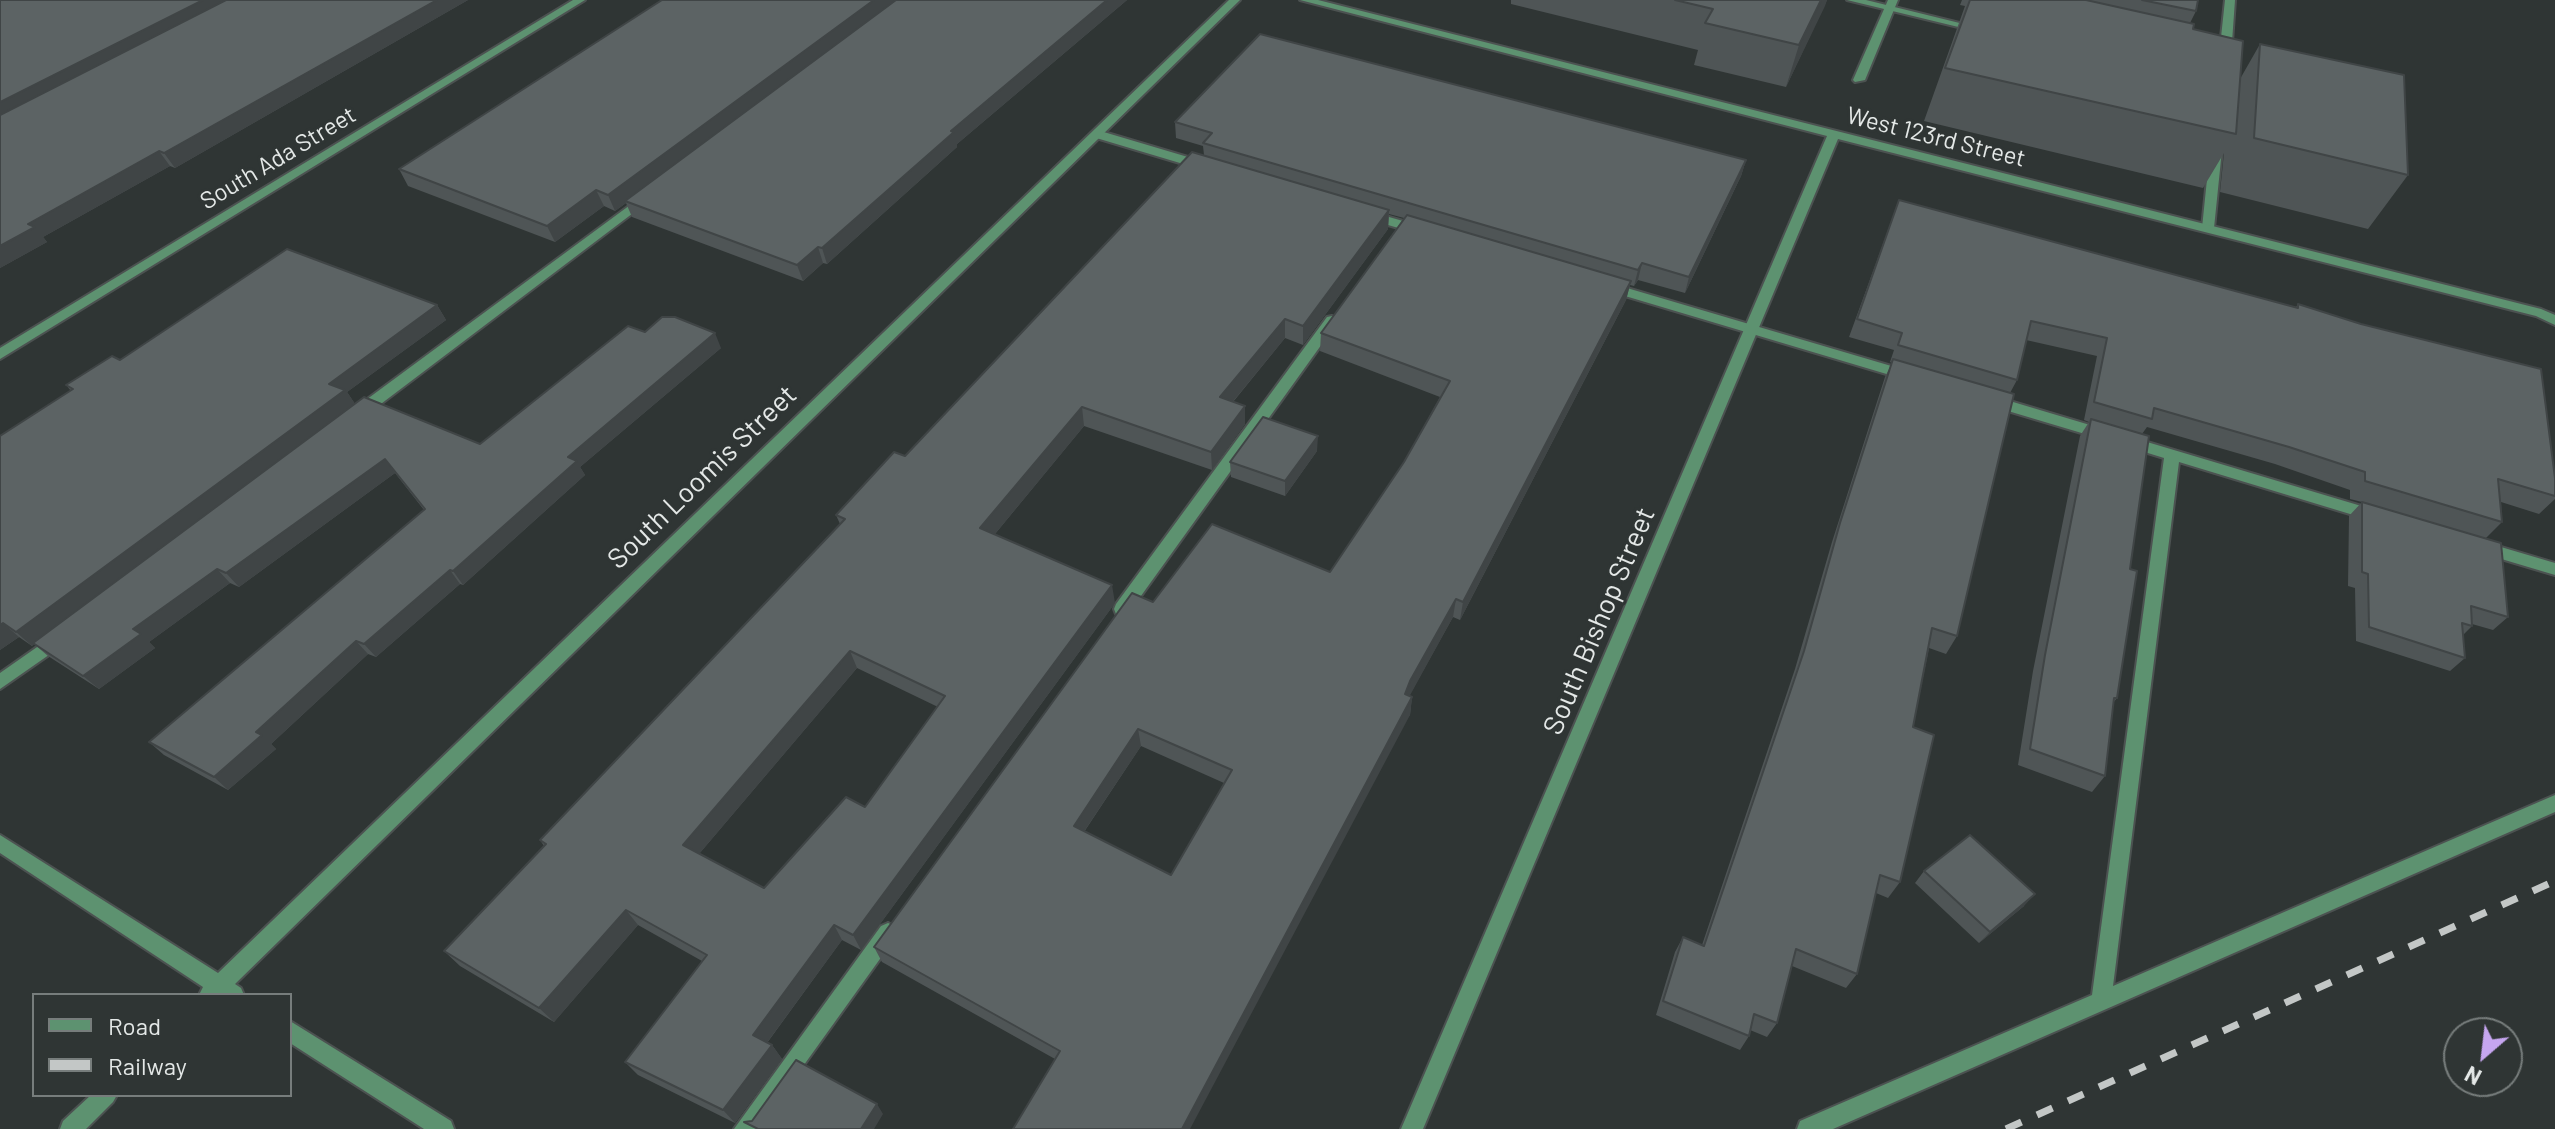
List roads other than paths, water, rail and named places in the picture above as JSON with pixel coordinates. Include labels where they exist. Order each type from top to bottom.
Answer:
[{"type":"street","name":"South Ada Street","points":[[0,354],[580,0]]},
{"type":"street","name":"South Loomis Street","points":[[220,992],[1235,0]]},
{"type":"street","name":"West 123rd Street","points":[[1305,0],[2541,313],[2555,321]]},
{"type":"street","points":[[1852,0],[1891,4],[1995,32]]},
{"type":"street","points":[[2223,69],[2230,0]]},
{"type":"street","points":[[1859,80],[1891,4]]},
{"type":"street","points":[[2208,228],[2218,130]]},
{"type":"street","points":[[1097,134],[1222,171]]},
{"type":"street","name":"South Bishop Street","points":[[1412,1129],[1834,134]]},
{"type":"street","points":[[341,426],[657,190]]},
{"type":"street","points":[[1356,211],[1396,231],[1432,234]]},
{"type":"street","points":[[1600,284],[1918,379]]},
{"type":"street","points":[[1110,625],[1345,302]]},
{"type":"street","points":[[1978,397],[2386,519]]},
{"type":"street","points":[[2101,1001],[2172,455]]},
{"type":"street","points":[[2463,542],[2555,569]]},
{"type":"street","points":[[0,682],[76,625]]},
{"type":"street","points":[[1808,1129],[2555,803]]},
{"type":"street","points":[[0,843],[220,992]]},
{"type":"street","points":[[745,1129],[895,922]]},
{"type":"street","points":[[292,1032],[443,1129]]},
{"type":"street","points":[[71,1129],[104,1097]]},
{"type":"railway","points":[[2006,1129],[2555,881]]}]
